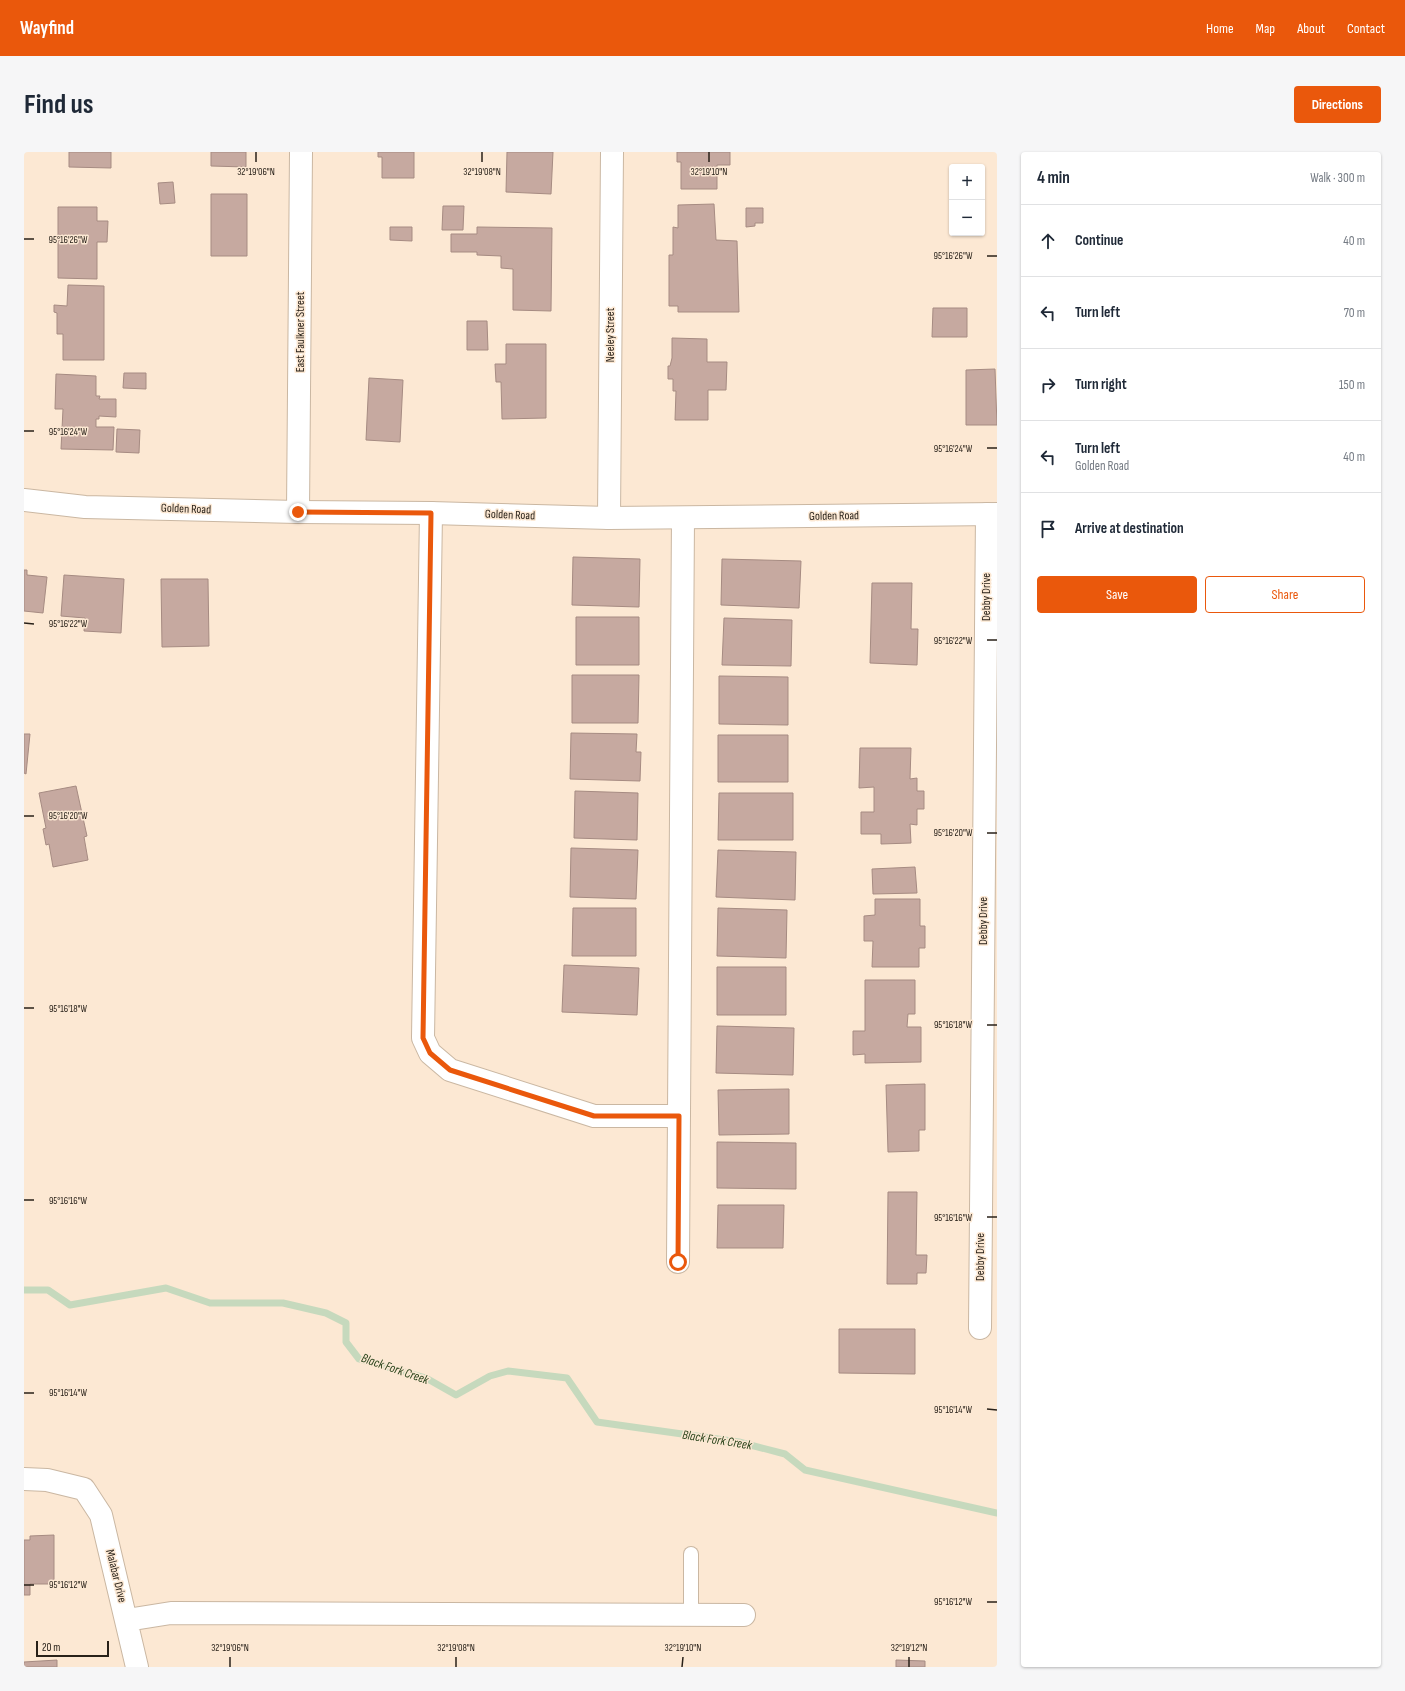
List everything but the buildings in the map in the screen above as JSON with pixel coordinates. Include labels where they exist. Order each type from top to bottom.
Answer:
[{"type":"street","name":"East Faulkner Street","points":[[298,512],[301,152]]},
{"type":"street","name":"Neeley Street","points":[[609,518],[612,152]]},
{"type":"street","name":"Golden Road","points":[[24,500],[85,507],[298,512],[431,513],[609,518],[992,514]]},
{"type":"street","points":[[431,513],[423,1038],[430,1053],[450,1070],[594,1116],[679,1116]]},
{"type":"street","name":"Debby Drive","points":[[980,1328],[989,1164],[992,514]]},
{"type":"street","points":[[678,1262],[683,518]]},
{"type":"street","name":"Malabar Drive","points":[[24,1479],[47,1480],[84,1489],[101,1515],[137,1667]]},
{"type":"street","points":[[127,1620],[171,1613],[744,1615]]},
{"type":"lane","points":[[691,1554],[691,1614]]},
{"type":"waterway","name":"Black Fork Creek","points":[[24,1290],[48,1290],[70,1305],[166,1288],[210,1303],[283,1303],[326,1313],[346,1323],[346,1342],[359,1359],[426,1378],[456,1395],[490,1376],[508,1371],[567,1378],[597,1422],[739,1442],[785,1454],[805,1470],[997,1513]]},
{"type":"route","points":[[298,512],[431,513],[423,1038],[430,1053],[450,1070],[594,1116],[679,1116],[678,1262]]}]
